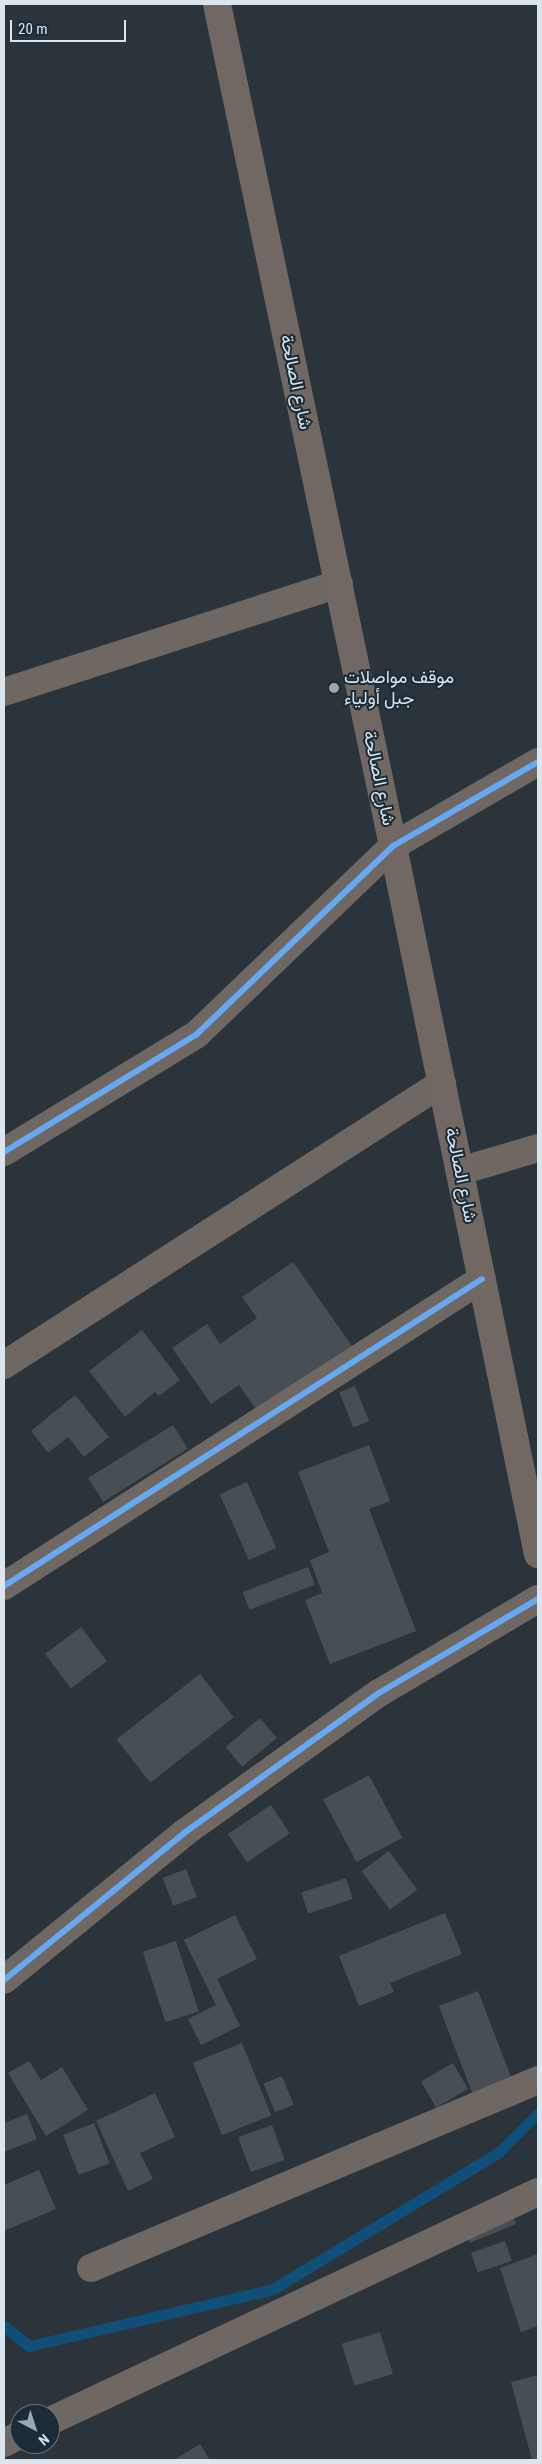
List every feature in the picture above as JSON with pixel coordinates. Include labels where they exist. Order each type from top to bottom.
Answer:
[{"type":"main road","name":"شارع الصالحة","points":[[217,4],[482,1279],[534,1511],[538,1554]]},
{"type":"street","points":[[4,692],[339,584]]},
{"type":"street","points":[[4,1152],[197,1034],[393,846],[538,762]]},
{"type":"street","points":[[4,1365],[442,1082]]},
{"type":"street","points":[[460,1171],[538,1148]]},
{"type":"street","points":[[4,1586],[482,1279]]},
{"type":"street","points":[[4,1980],[184,1833],[379,1693],[538,1599]]},
{"type":"street","points":[[91,2268],[538,2080]]},
{"type":"street","points":[[60,2416],[538,2192]]},
{"type":"building","points":[[293,1262],[352,1346],[258,1412],[239,1385],[211,1404],[172,1348],[207,1324],[220,1344],[257,1318],[242,1297]]},
{"type":"building","points":[[142,1330],[180,1380],[159,1396],[155,1392],[125,1417],[89,1371]]},
{"type":"building","points":[[355,1386],[369,1421],[353,1428],[339,1392]]},
{"type":"building","points":[[75,1395],[109,1437],[84,1457],[68,1437],[48,1453],[31,1431]]},
{"type":"building","points":[[173,1425],[188,1449],[103,1502],[88,1478]]},
{"type":"building","points":[[369,1445],[390,1501],[369,1509],[416,1631],[330,1664],[305,1600],[322,1593],[310,1560],[329,1552],[298,1472]]},
{"type":"building","points":[[247,1482],[276,1548],[249,1560],[220,1494]]},
{"type":"building","points":[[308,1567],[315,1585],[249,1610],[243,1592]]},
{"type":"building","points":[[81,1627],[107,1661],[71,1688],[45,1654]]},
{"type":"building","points":[[200,1674],[234,1717],[150,1783],[116,1739]]},
{"type":"building","points":[[260,1718],[277,1738],[242,1767],[226,1747]]},
{"type":"building","points":[[369,1775],[402,1838],[356,1862],[323,1799]]},
{"type":"building","points":[[271,1805],[290,1833],[247,1862],[228,1834]]},
{"type":"building","points":[[389,1851],[417,1890],[390,1910],[361,1871]]},
{"type":"building","points":[[186,1869],[197,1897],[173,1906],[163,1878]]},
{"type":"building","points":[[346,1878],[353,1899],[308,1913],[301,1893]]},
{"type":"building","points":[[445,1913],[462,1954],[390,1983],[394,1992],[359,2006],[339,1956]]},
{"type":"building","points":[[235,1915],[257,1959],[217,1979],[240,2026],[201,2045],[188,2019],[216,2005],[184,1940]]},
{"type":"building","points":[[176,1941],[199,2011],[166,2022],[143,1952]]},
{"type":"building","points":[[478,1991],[514,2085],[475,2100],[439,2006]]},
{"type":"building","points":[[242,2043],[271,2115],[222,2135],[193,2063]]},
{"type":"building","points":[[29,2061],[41,2080],[62,2067],[88,2110],[46,2136],[8,2073]]},
{"type":"building","points":[[453,2063],[468,2089],[436,2107],[421,2082]]},
{"type":"building","points":[[282,2076],[294,2105],[275,2112],[263,2083]]},
{"type":"building","points":[[155,2093],[175,2137],[140,2153],[153,2179],[128,2191],[96,2121]]},
{"type":"building","points":[[27,2114],[37,2139],[4,2152],[4,2123]]},
{"type":"building","points":[[94,2123],[109,2163],[79,2175],[63,2135]]},
{"type":"building","points":[[272,2125],[285,2160],[251,2172],[238,2137]]},
{"type":"building","points":[[39,2170],[56,2209],[4,2231],[4,2185]]},
{"type":"building","points":[[506,2199],[516,2224],[470,2243],[460,2218]]},
{"type":"building","points":[[505,2241],[512,2261],[478,2273],[471,2253]]},
{"type":"building","points":[[538,2254],[538,2326],[521,2332],[500,2268]]},
{"type":"building","points":[[380,2332],[393,2374],[355,2386],[342,2344]]},
{"type":"building","points":[[538,2375],[538,2460],[532,2460],[511,2382]]},
{"type":"building","points":[[200,2444],[210,2460],[174,2460]]},
{"type":"waterway","points":[[4,2326],[29,2346],[273,2289],[499,2152],[538,2113]]},
{"type":"cycle path","points":[[4,1152],[197,1034],[393,846],[538,762]]},
{"type":"cycle path","points":[[4,1586],[482,1279]]},
{"type":"cycle path","points":[[4,1980],[184,1833],[379,1693],[538,1599]]},
{"type":"place","name":"موقف مواصلات جبل أولياء","points":[[334,688]]}]
